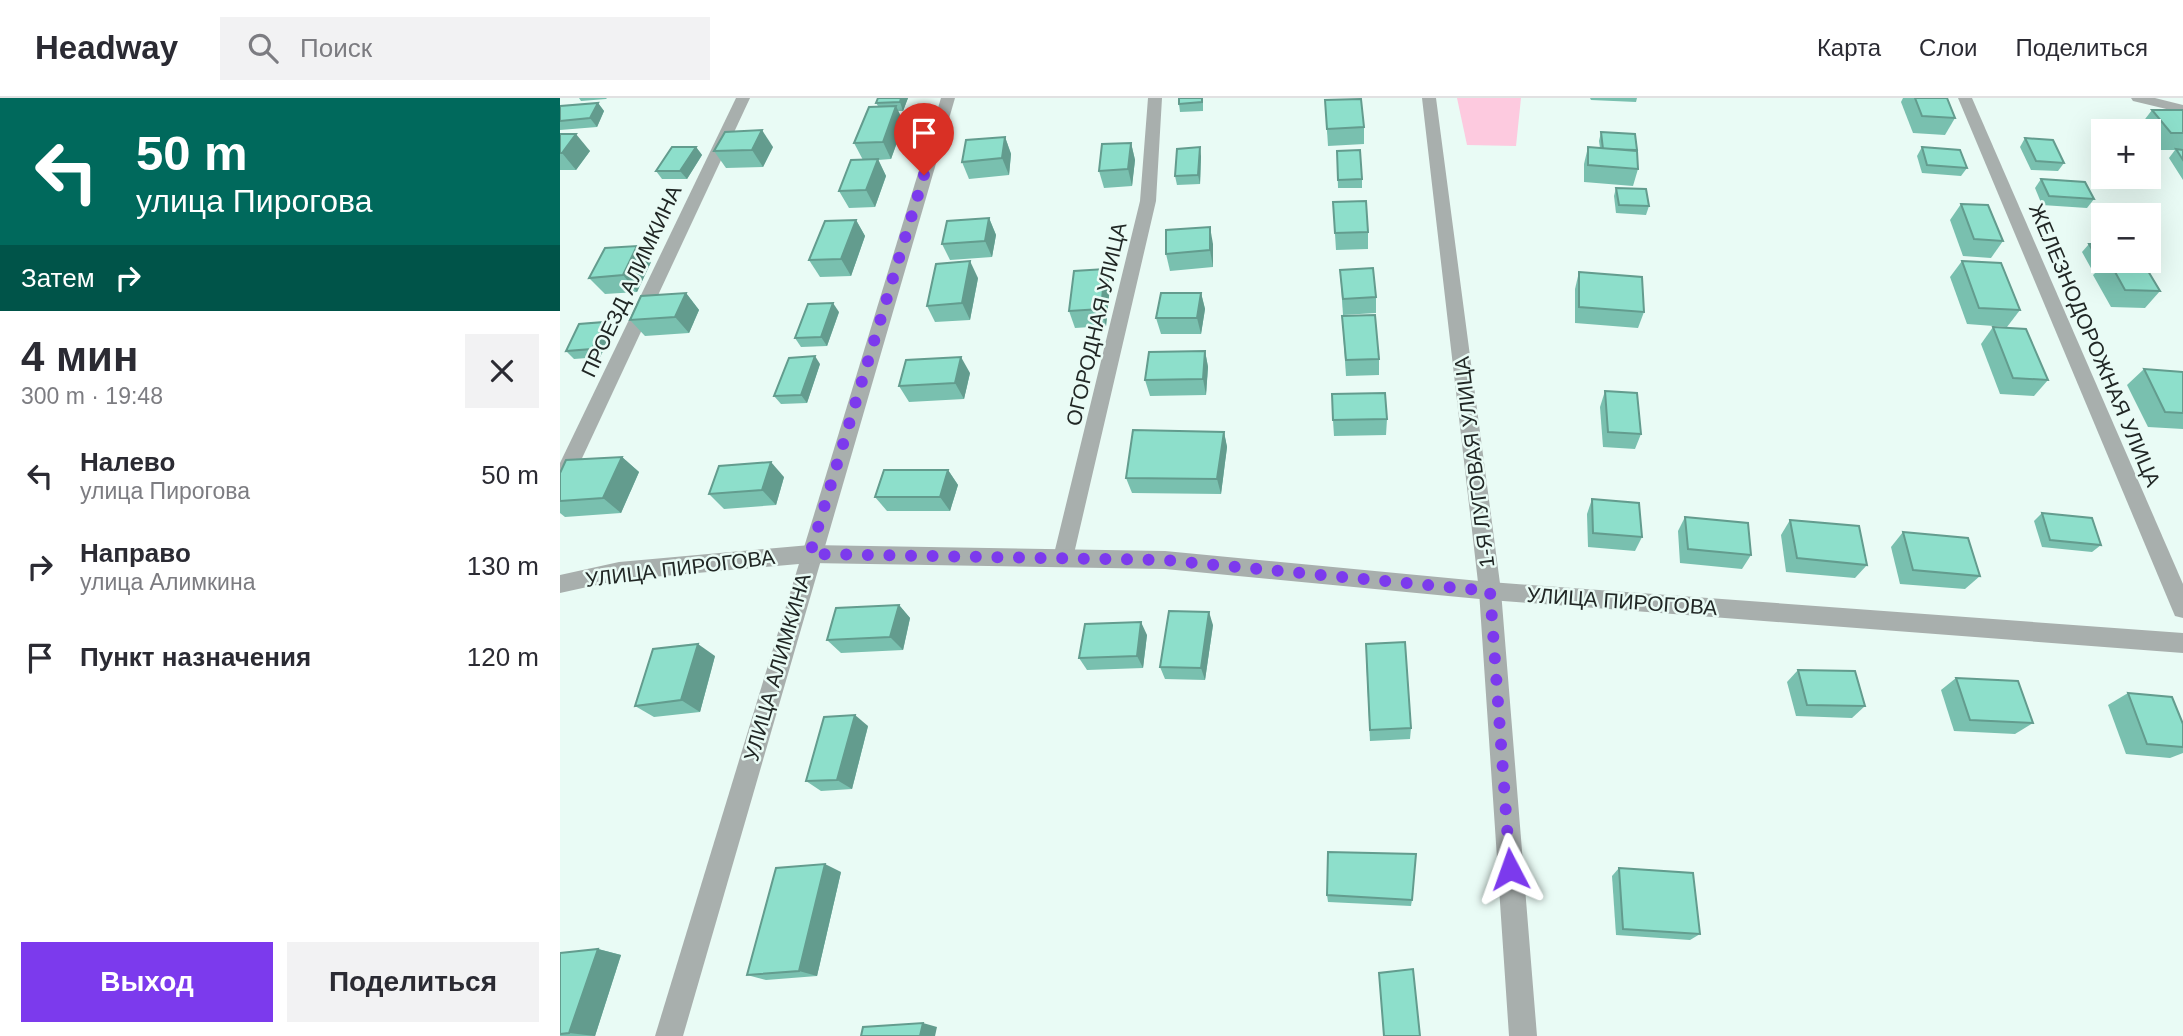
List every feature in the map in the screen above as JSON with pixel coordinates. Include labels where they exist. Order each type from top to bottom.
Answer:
[{"type":"street","name":"ПРОЕЗД АЛИМКИНА","points":[[560,484],[743,98]]},
{"type":"street","name":"УЛИЦА АЛИМКИНА","points":[[669,1036],[810,554],[948,98]]},
{"type":"street","name":"ОГОРОДНАЯ УЛИЦА","points":[[1063,558],[1149,201],[1156,98]]},
{"type":"street","name":"1-Я ЛУГОВАЯ УЛИЦА","points":[[1429,98],[1490,591],[1523,1036]]},
{"type":"street","name":"ЖЕЛЕЗНОДОРОЖНАЯ УЛИЦА","points":[[1965,98],[2183,609]]},
{"type":"street","points":[[2138,98],[2183,109]]},
{"type":"street","name":"УЛИЦА ПИРОГОВА","points":[[560,584],[619,571],[810,554],[1164,560],[1490,591],[2183,643]]},
{"type":"shaded area","points":[[1457,98],[1521,98],[1516,146],[1467,145]]},
{"type":"building","points":[[878,98],[901,98],[900,102],[876,103]]},
{"type":"building","points":[[1179,98],[1202,98],[1202,102],[1179,104]]},
{"type":"building","points":[[1915,98],[1947,98],[1955,118],[1922,116]]},
{"type":"building","points":[[1361,99],[1364,127],[1327,129],[1325,100]]},
{"type":"building","points":[[598,103],[590,118],[560,121],[560,106]]},
{"type":"building","points":[[896,106],[883,142],[854,143],[869,107]]},
{"type":"building","points":[[2152,110],[2183,110],[2183,133],[2171,133]]},
{"type":"building","points":[[762,130],[752,150],[714,151],[725,132]]},
{"type":"building","points":[[1601,132],[1635,134],[1637,150],[1603,149]]},
{"type":"building","points":[[560,134],[576,134],[562,153],[560,153]]},
{"type":"building","points":[[1005,137],[1002,158],[962,162],[966,140]]},
{"type":"building","points":[[2025,138],[2053,140],[2064,163],[2036,161]]},
{"type":"building","points":[[1131,143],[1128,169],[1099,171],[1102,144]]},
{"type":"building","points":[[672,147],[696,147],[680,171],[656,171]]},
{"type":"building","points":[[1200,147],[1198,175],[1175,176],[1177,149]]},
{"type":"building","points":[[1588,147],[1637,151],[1638,169],[1588,165]]},
{"type":"building","points":[[1922,147],[1960,150],[1967,168],[1927,165]]},
{"type":"building","points":[[2176,149],[2183,150],[2183,160]]},
{"type":"building","points":[[1360,150],[1362,179],[1338,180],[1337,151]]},
{"type":"building","points":[[878,159],[866,190],[839,191],[851,160]]},
{"type":"building","points":[[2041,179],[2085,182],[2094,199],[2049,196]]},
{"type":"building","points":[[1616,188],[1646,189],[1649,206],[1619,205]]},
{"type":"building","points":[[1366,201],[1368,232],[1335,233],[1333,202]]},
{"type":"building","points":[[1961,204],[1988,205],[2003,241],[1974,239]]},
{"type":"building","points":[[989,218],[985,241],[942,244],[947,221]]},
{"type":"building","points":[[856,220],[841,259],[809,260],[825,221]]},
{"type":"building","points":[[1210,227],[1210,250],[1166,254],[1166,230]]},
{"type":"building","points":[[637,246],[623,275],[589,278],[605,248]]},
{"type":"building","points":[[970,261],[962,303],[927,306],[936,264]]},
{"type":"building","points":[[1962,261],[2001,263],[2020,310],[1979,308]]},
{"type":"building","points":[[1373,268],[1376,297],[1343,299],[1340,270]]},
{"type":"building","points":[[1105,269],[1101,309],[1069,311],[1074,271]]},
{"type":"building","points":[[1579,272],[1642,277],[1644,312],[1579,307]]},
{"type":"building","points":[[2116,273],[2149,273],[2160,291],[2125,290]]},
{"type":"building","points":[[686,293],[675,317],[630,320],[641,296]]},
{"type":"building","points":[[1161,293],[1201,293],[1197,318],[1156,318]]},
{"type":"building","points":[[833,303],[821,337],[795,338],[808,304]]},
{"type":"building","points":[[1375,315],[1379,359],[1346,360],[1342,316]]},
{"type":"building","points":[[605,322],[592,349],[566,351],[579,324]]},
{"type":"building","points":[[1993,327],[2026,329],[2048,380],[2013,378]]},
{"type":"building","points":[[1205,351],[1203,379],[1145,380],[1149,352]]},
{"type":"building","points":[[815,356],[801,395],[774,396],[789,358]]},
{"type":"building","points":[[961,357],[955,383],[899,386],[906,360]]},
{"type":"building","points":[[2144,369],[2183,372],[2183,413],[2165,412]]},
{"type":"building","points":[[1605,391],[1637,393],[1641,434],[1608,432]]},
{"type":"building","points":[[1385,393],[1387,419],[1333,420],[1332,394]]},
{"type":"building","points":[[1133,430],[1224,432],[1217,479],[1126,478]]},
{"type":"building","points":[[622,457],[603,498],[560,501],[560,473],[566,460]]},
{"type":"building","points":[[771,462],[762,490],[709,494],[719,466]]},
{"type":"building","points":[[884,470],[948,470],[940,497],[875,497]]},
{"type":"building","points":[[1592,499],[1639,503],[1642,537],[1593,533]]},
{"type":"building","points":[[2042,513],[2092,518],[2101,545],[2050,540]]},
{"type":"building","points":[[1685,517],[1748,523],[1751,555],[1688,549]]},
{"type":"building","points":[[1790,520],[1859,526],[1867,565],[1797,558]]},
{"type":"building","points":[[1903,532],[1968,538],[1980,576],[1913,570]]},
{"type":"building","points":[[899,605],[890,637],[827,640],[836,608]]},
{"type":"building","points":[[1169,611],[1209,612],[1201,668],[1160,667]]},
{"type":"building","points":[[1141,622],[1137,656],[1079,658],[1085,624]]},
{"type":"building","points":[[1405,642],[1411,728],[1370,730],[1366,644]]},
{"type":"building","points":[[698,644],[681,700],[635,706],[653,649]]},
{"type":"building","points":[[1798,670],[1855,671],[1865,706],[1807,705]]},
{"type":"building","points":[[1956,678],[2018,681],[2033,723],[1970,720]]},
{"type":"building","points":[[2128,693],[2172,697],[2183,724],[2183,747],[2147,744]]},
{"type":"building","points":[[855,715],[837,780],[806,781],[824,717]]},
{"type":"building","points":[[1328,852],[1416,854],[1412,900],[1327,895]]},
{"type":"building","points":[[825,864],[799,971],[747,975],[776,868]]},
{"type":"building","points":[[1619,868],[1693,873],[1700,934],[1623,929]]},
{"type":"building","points":[[598,949],[569,1033],[560,1034],[560,953]]},
{"type":"building","points":[[1413,969],[1420,1036],[1384,1036],[1379,973]]},
{"type":"building","points":[[923,1023],[920,1036],[861,1036],[863,1027]]},
{"type":"route","points":[[924,175],[810,554],[1164,560],[1490,591],[1510,869]]}]
